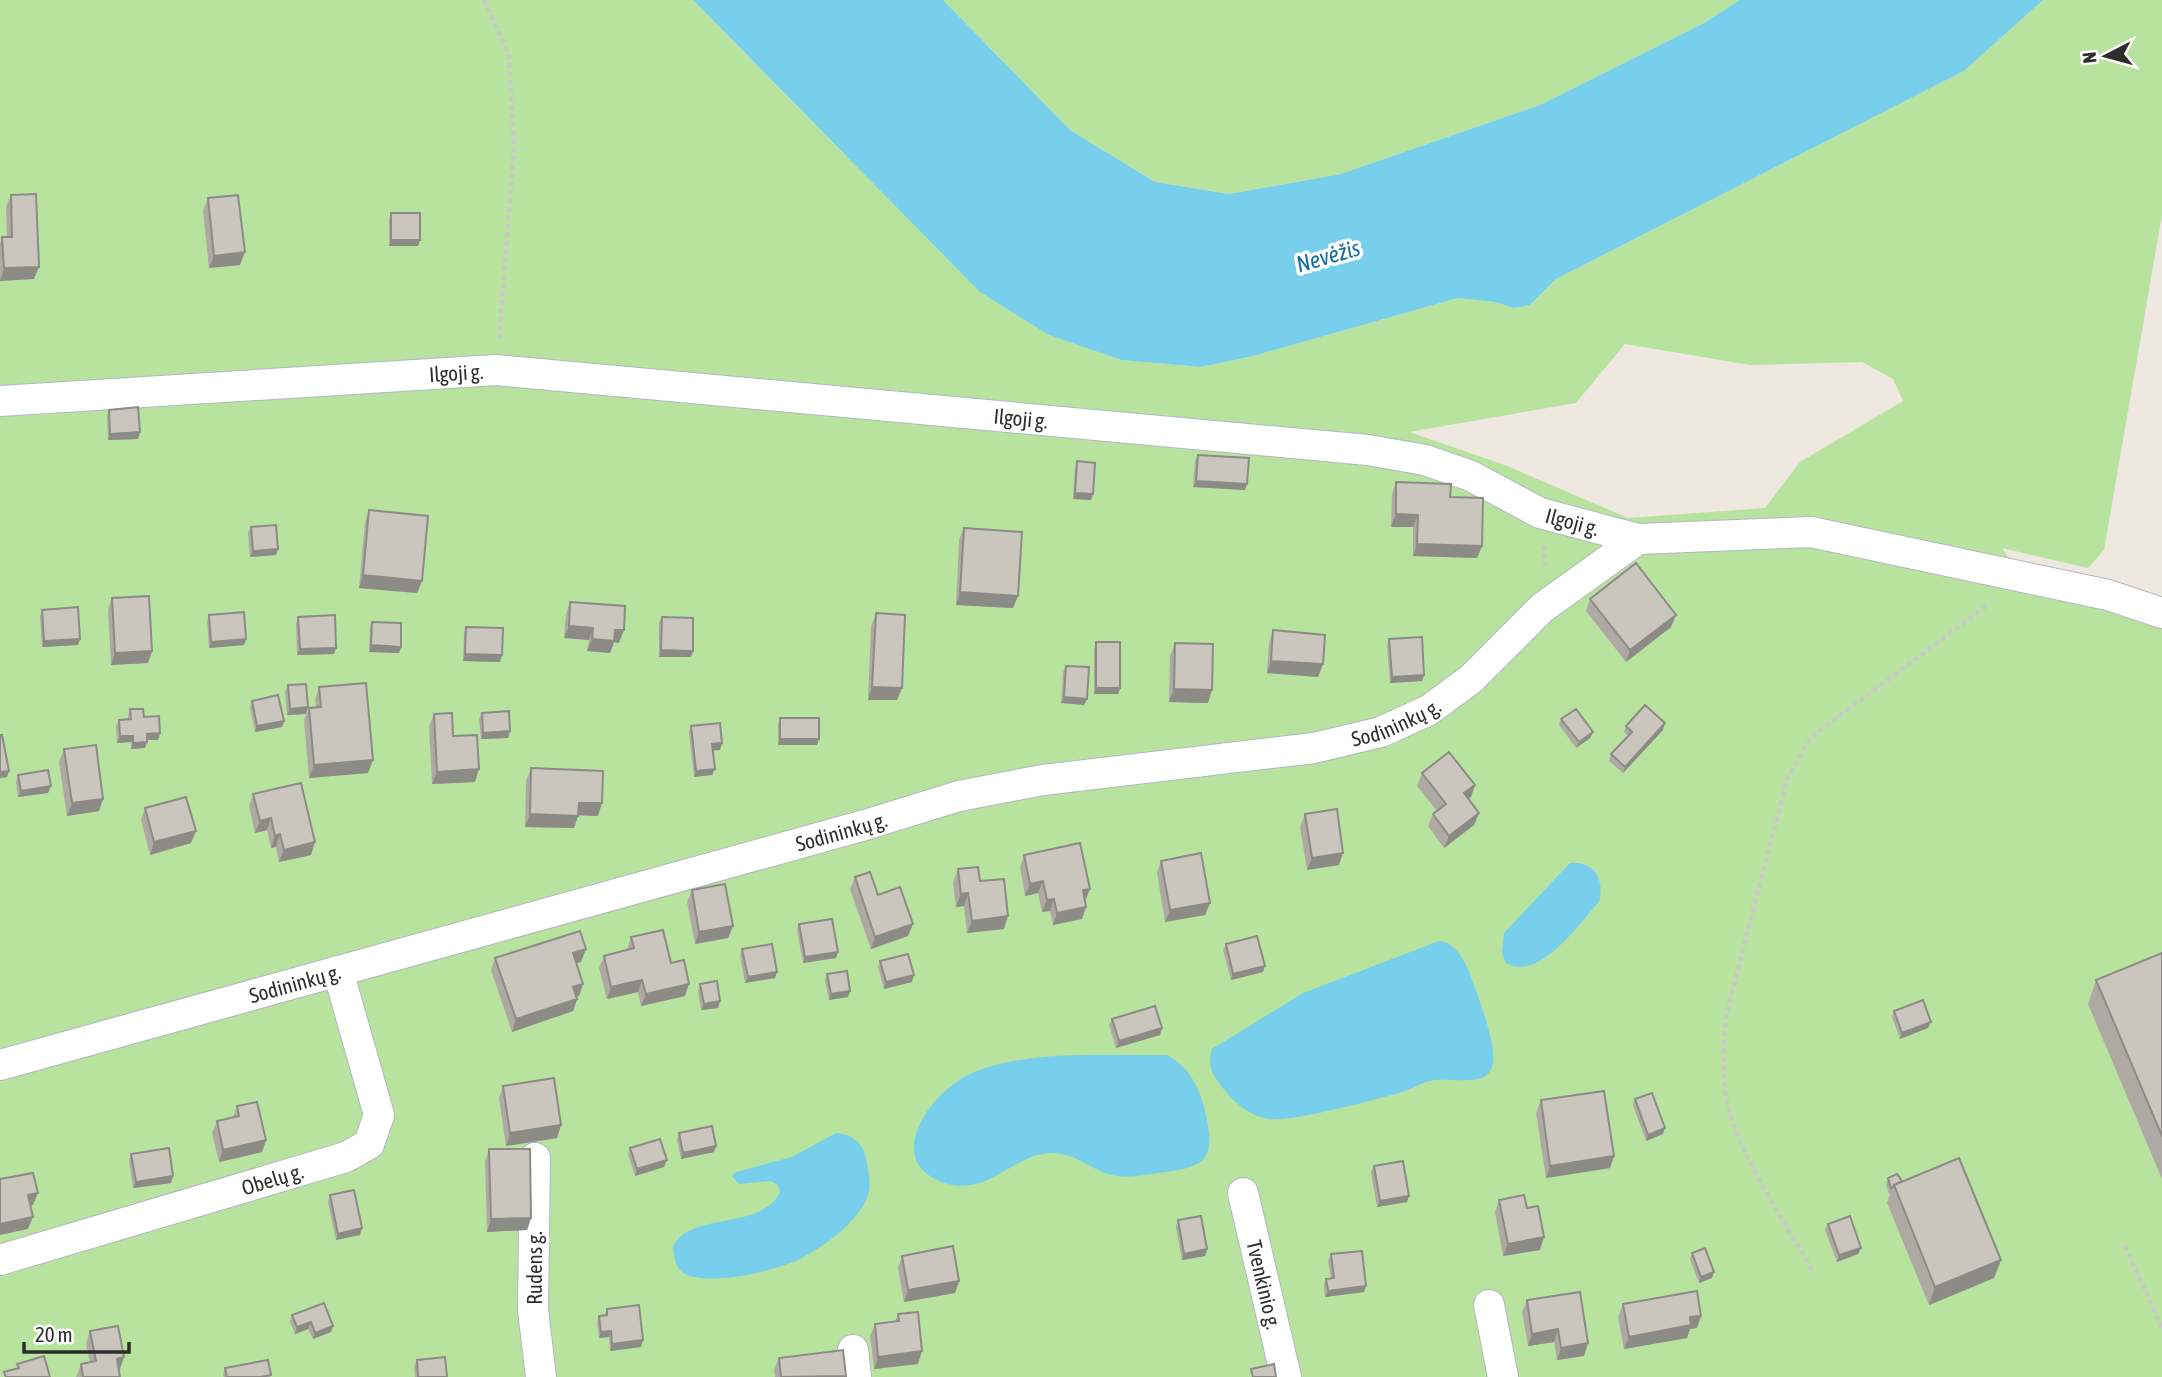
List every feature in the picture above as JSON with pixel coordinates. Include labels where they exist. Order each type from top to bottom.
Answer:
[{"type":"street","name":"Ilgoji g.","points":[[0,401],[496,370],[1368,450],[1425,460],[1471,476],[1540,513],[1639,539],[1811,532],[2108,595],[2162,613]]},
{"type":"street","name":"Sodininkų g.","points":[[0,1065],[865,825],[959,796],[1043,780],[1314,748],[1381,732],[1429,710],[1471,679],[1542,608],[1639,539]]},
{"type":"street","name":"Obelų g.","points":[[0,1260],[345,1157],[369,1144],[379,1115],[338,971]]},
{"type":"street","name":"Rudens g.","points":[[535,1158],[533,1310],[541,1377]]},
{"type":"street","name":"Tvenkinio g.","points":[[1243,1193],[1286,1377]]},
{"type":"street","points":[[1489,1305],[1503,1377]]},
{"type":"path","points":[[484,0],[509,56],[514,149],[496,370]]},
{"type":"path","points":[[1540,513],[1546,576],[1542,608]]},
{"type":"path","points":[[1812,1270],[1737,1136],[1727,1097],[1723,1057],[1726,1016],[1787,779],[1810,738],[2023,579]]},
{"type":"path","points":[[2125,1246],[2162,1328]]},
{"type":"green space","points":[[0,0],[693,0],[839,149],[1049,335],[1121,360],[1201,367],[1253,356],[1458,298],[1495,302],[1514,308],[1530,305],[1556,279],[1964,71],[2043,0],[2162,0],[2162,215],[2104,550],[2088,568],[2002,548],[2023,579],[2162,613],[2162,1377],[0,1377]],"holes":[[[1625,344],[1750,365],[1862,362],[1893,379],[1903,401],[1800,462],[1765,508],[1628,518],[1505,465],[1409,432],[1576,403]]]},
{"type":"green space","points":[[943,0],[1740,0],[1704,23],[1540,105],[1341,174],[1229,194],[1155,182],[1070,130]]},
{"type":"water","name":"Nevėžis","points":[[693,0],[943,0],[1070,130],[1155,182],[1229,194],[1341,174],[1540,105],[1704,23],[1740,0],[2043,0],[1964,71],[1556,279],[1530,305],[1514,308],[1495,302],[1458,298],[1253,356],[1201,367],[1121,360],[1049,335],[980,292]]},
{"type":"water","points":[[1570,863],[1586,865],[1596,874],[1601,886],[1599,902],[1569,936],[1544,958],[1532,965],[1519,967],[1506,963],[1502,953],[1504,933]]},
{"type":"water","points":[[1439,941],[1454,947],[1468,969],[1477,993],[1493,1048],[1492,1068],[1487,1075],[1474,1080],[1429,1081],[1403,1092],[1314,1114],[1269,1119],[1242,1107],[1222,1087],[1211,1070],[1212,1049],[1303,993]]},
{"type":"water","points":[[1167,1055],[1188,1073],[1204,1105],[1209,1144],[1207,1153],[1195,1165],[1173,1171],[1121,1177],[1069,1156],[1052,1153],[1026,1159],[990,1179],[963,1186],[948,1184],[928,1174],[917,1161],[914,1146],[926,1113],[938,1098],[968,1075],[1014,1061],[1039,1058]]},
{"type":"water","points":[[836,1133],[853,1138],[861,1146],[866,1156],[870,1183],[864,1205],[839,1233],[798,1260],[757,1273],[706,1278],[693,1277],[680,1270],[675,1261],[673,1247],[681,1236],[709,1224],[758,1212],[771,1204],[780,1192],[778,1185],[770,1181],[739,1184],[732,1176],[736,1172],[792,1157]]},
{"type":"building","points":[[36,194],[39,267],[4,268],[2,237],[12,237],[11,195]]},
{"type":"building","points":[[238,195],[245,252],[214,256],[208,198]]},
{"type":"building","points":[[391,213],[420,213],[420,240],[391,240]]},
{"type":"building","points":[[138,407],[140,432],[110,434],[109,410]]},
{"type":"building","points":[[1198,455],[1249,458],[1247,484],[1196,481]]},
{"type":"building","points":[[1077,461],[1095,463],[1093,494],[1075,493]]},
{"type":"building","points":[[1396,482],[1451,484],[1450,497],[1483,498],[1482,546],[1417,544],[1418,515],[1396,514]]},
{"type":"building","points":[[369,510],[428,516],[422,581],[363,575]]},
{"type":"building","points":[[276,525],[278,549],[253,551],[251,527]]},
{"type":"building","points":[[964,528],[1022,532],[1018,596],[960,592]]},
{"type":"building","points":[[1636,563],[1676,615],[1630,650],[1590,599]]},
{"type":"building","points":[[149,596],[152,651],[115,653],[112,598]]},
{"type":"building","points":[[570,602],[625,606],[624,630],[615,630],[614,641],[592,639],[593,628],[569,626]]},
{"type":"building","points":[[78,607],[80,639],[44,641],[42,610]]},
{"type":"building","points":[[244,612],[246,639],[211,642],[209,615]]},
{"type":"building","points":[[876,613],[905,615],[902,688],[872,687]]},
{"type":"building","points":[[335,615],[336,648],[300,649],[298,617]]},
{"type":"building","points":[[662,617],[693,618],[693,651],[661,650]]},
{"type":"building","points":[[372,622],[401,623],[401,647],[371,645]]},
{"type":"building","points":[[466,627],[503,628],[502,655],[465,654]]},
{"type":"building","points":[[1273,630],[1325,635],[1323,664],[1271,661]]},
{"type":"building","points":[[1422,637],[1424,675],[1392,677],[1389,639]]},
{"type":"building","points":[[1096,642],[1120,642],[1120,688],[1096,688]]},
{"type":"building","points":[[1175,643],[1213,644],[1212,690],[1174,689]]},
{"type":"building","points":[[1066,666],[1089,667],[1087,699],[1064,697]]},
{"type":"building","points":[[366,683],[373,760],[314,765],[309,708],[321,707],[319,687]]},
{"type":"building","points":[[306,684],[308,707],[290,709],[288,685]]},
{"type":"building","points":[[278,695],[284,721],[257,726],[252,701]]},
{"type":"building","points":[[1645,705],[1665,723],[1625,767],[1611,754],[1632,732],[1626,726]]},
{"type":"building","points":[[130,709],[143,709],[144,717],[159,716],[160,733],[147,734],[147,742],[133,743],[133,736],[120,736],[119,720],[131,719]]},
{"type":"building","points":[[1576,709],[1593,732],[1579,742],[1561,719]]},
{"type":"building","points":[[509,711],[510,731],[483,733],[482,713]]},
{"type":"building","points":[[452,713],[453,736],[477,735],[479,769],[437,772],[434,714]]},
{"type":"building","points":[[780,718],[819,718],[819,739],[780,739]]},
{"type":"building","points":[[720,723],[722,743],[712,744],[715,769],[696,771],[691,726]]},
{"type":"building","points":[[2,735],[9,771],[0,772]]},
{"type":"building","points":[[96,745],[103,799],[72,803],[64,749]]},
{"type":"building","points":[[1449,752],[1475,785],[1464,793],[1479,813],[1449,836],[1433,814],[1446,804],[1422,773]]},
{"type":"building","points":[[531,768],[603,771],[602,803],[579,803],[578,816],[530,814]]},
{"type":"building","points":[[48,770],[51,786],[21,791],[18,775]]},
{"type":"building","points":[[301,783],[315,842],[284,850],[280,834],[275,836],[271,818],[260,821],[253,794]]},
{"type":"building","points":[[186,797],[196,831],[154,842],[145,808]]},
{"type":"building","points":[[1337,809],[1343,853],[1312,858],[1305,814]]},
{"type":"building","points":[[1080,843],[1090,889],[1083,890],[1086,907],[1057,913],[1054,899],[1047,900],[1043,881],[1030,884],[1024,855]]},
{"type":"building","points":[[1201,853],[1210,903],[1170,910],[1161,861]]},
{"type":"building","points":[[978,867],[980,881],[1004,879],[1008,916],[972,921],[968,893],[961,894],[958,869]]},
{"type":"building","points":[[870,872],[878,895],[900,887],[913,924],[875,937],[855,877]]},
{"type":"building","points":[[725,884],[733,926],[699,932],[692,890]]},
{"type":"building","points":[[832,919],[838,952],[805,957],[799,924]]},
{"type":"building","points":[[663,930],[671,963],[684,960],[689,984],[646,994],[642,980],[611,987],[604,956],[634,948],[631,937]]},
{"type":"building","points":[[580,931],[586,949],[573,953],[583,984],[573,987],[577,999],[516,1019],[495,958]]},
{"type":"building","points":[[1257,936],[1265,966],[1233,974],[1226,944]]},
{"type":"building","points":[[772,944],[777,972],[748,977],[742,949]]},
{"type":"building","points":[[2162,953],[2162,1136],[2096,980]]},
{"type":"building","points":[[908,954],[914,975],[886,982],[880,961]]},
{"type":"building","points":[[847,971],[850,991],[831,994],[827,974]]},
{"type":"building","points":[[717,981],[720,1001],[704,1004],[700,984]]},
{"type":"building","points":[[1923,1000],[1931,1022],[1902,1033],[1894,1011]]},
{"type":"building","points":[[1155,1006],[1162,1028],[1119,1041],[1112,1019]]},
{"type":"building","points":[[554,1078],[561,1125],[510,1133],[503,1086]]},
{"type":"building","points":[[1604,1091],[1614,1156],[1550,1166],[1541,1100]]},
{"type":"building","points":[[1652,1093],[1665,1128],[1648,1135],[1635,1099]]},
{"type":"building","points":[[257,1102],[266,1140],[223,1150],[217,1121],[239,1116],[237,1106]]},
{"type":"building","points":[[712,1126],[716,1146],[683,1153],[679,1133]]},
{"type":"building","points":[[660,1139],[667,1160],[637,1169],[630,1148]]},
{"type":"building","points":[[169,1148],[173,1176],[136,1182],[131,1154]]},
{"type":"building","points":[[489,1149],[530,1149],[531,1218],[491,1219]]},
{"type":"building","points":[[1959,1158],[2001,1260],[1935,1287],[1894,1185]]},
{"type":"building","points":[[1403,1161],[1409,1196],[1380,1201],[1374,1166]]},
{"type":"building","points":[[33,1173],[38,1193],[28,1195],[33,1217],[0,1224],[0,1179]]},
{"type":"building","points":[[1897,1174],[1902,1181],[1891,1188],[1888,1178]]},
{"type":"building","points":[[354,1190],[362,1228],[338,1234],[330,1195]]},
{"type":"building","points":[[1524,1195],[1527,1208],[1538,1206],[1544,1237],[1508,1244],[1499,1200]]},
{"type":"building","points":[[1201,1216],[1207,1249],[1184,1254],[1178,1220]]},
{"type":"building","points":[[1850,1216],[1861,1248],[1839,1255],[1828,1224]]},
{"type":"building","points":[[953,1246],[959,1281],[908,1290],[902,1256]]},
{"type":"building","points":[[1705,1248],[1714,1272],[1701,1277],[1692,1253]]},
{"type":"building","points":[[1362,1251],[1366,1286],[1328,1291],[1326,1279],[1334,1278],[1331,1254]]},
{"type":"building","points":[[1697,1291],[1701,1316],[1690,1317],[1691,1325],[1629,1337],[1623,1304]]},
{"type":"building","points":[[1580,1292],[1588,1343],[1561,1348],[1558,1329],[1532,1334],[1527,1300]]},
{"type":"building","points":[[324,1303],[333,1326],[315,1333],[311,1322],[297,1327],[292,1315]]},
{"type":"building","points":[[639,1305],[643,1340],[612,1344],[611,1331],[601,1332],[599,1316],[607,1315],[607,1309]]},
{"type":"building","points":[[918,1312],[922,1351],[878,1357],[875,1324],[899,1321],[898,1314]]},
{"type":"building","points":[[118,1326],[124,1357],[117,1359],[120,1377],[83,1377],[81,1364],[96,1361],[90,1331]]},
{"type":"building","points":[[843,1350],[846,1376],[781,1377],[779,1358]]},
{"type":"building","points":[[44,1356],[50,1377],[6,1377],[4,1372],[19,1368],[17,1364]]},
{"type":"building","points":[[445,1357],[447,1377],[418,1377],[417,1360]]},
{"type":"building","points":[[268,1360],[271,1375],[227,1377],[225,1368]]},
{"type":"building","points":[[1274,1364],[1276,1377],[1253,1377],[1251,1369]]}]
